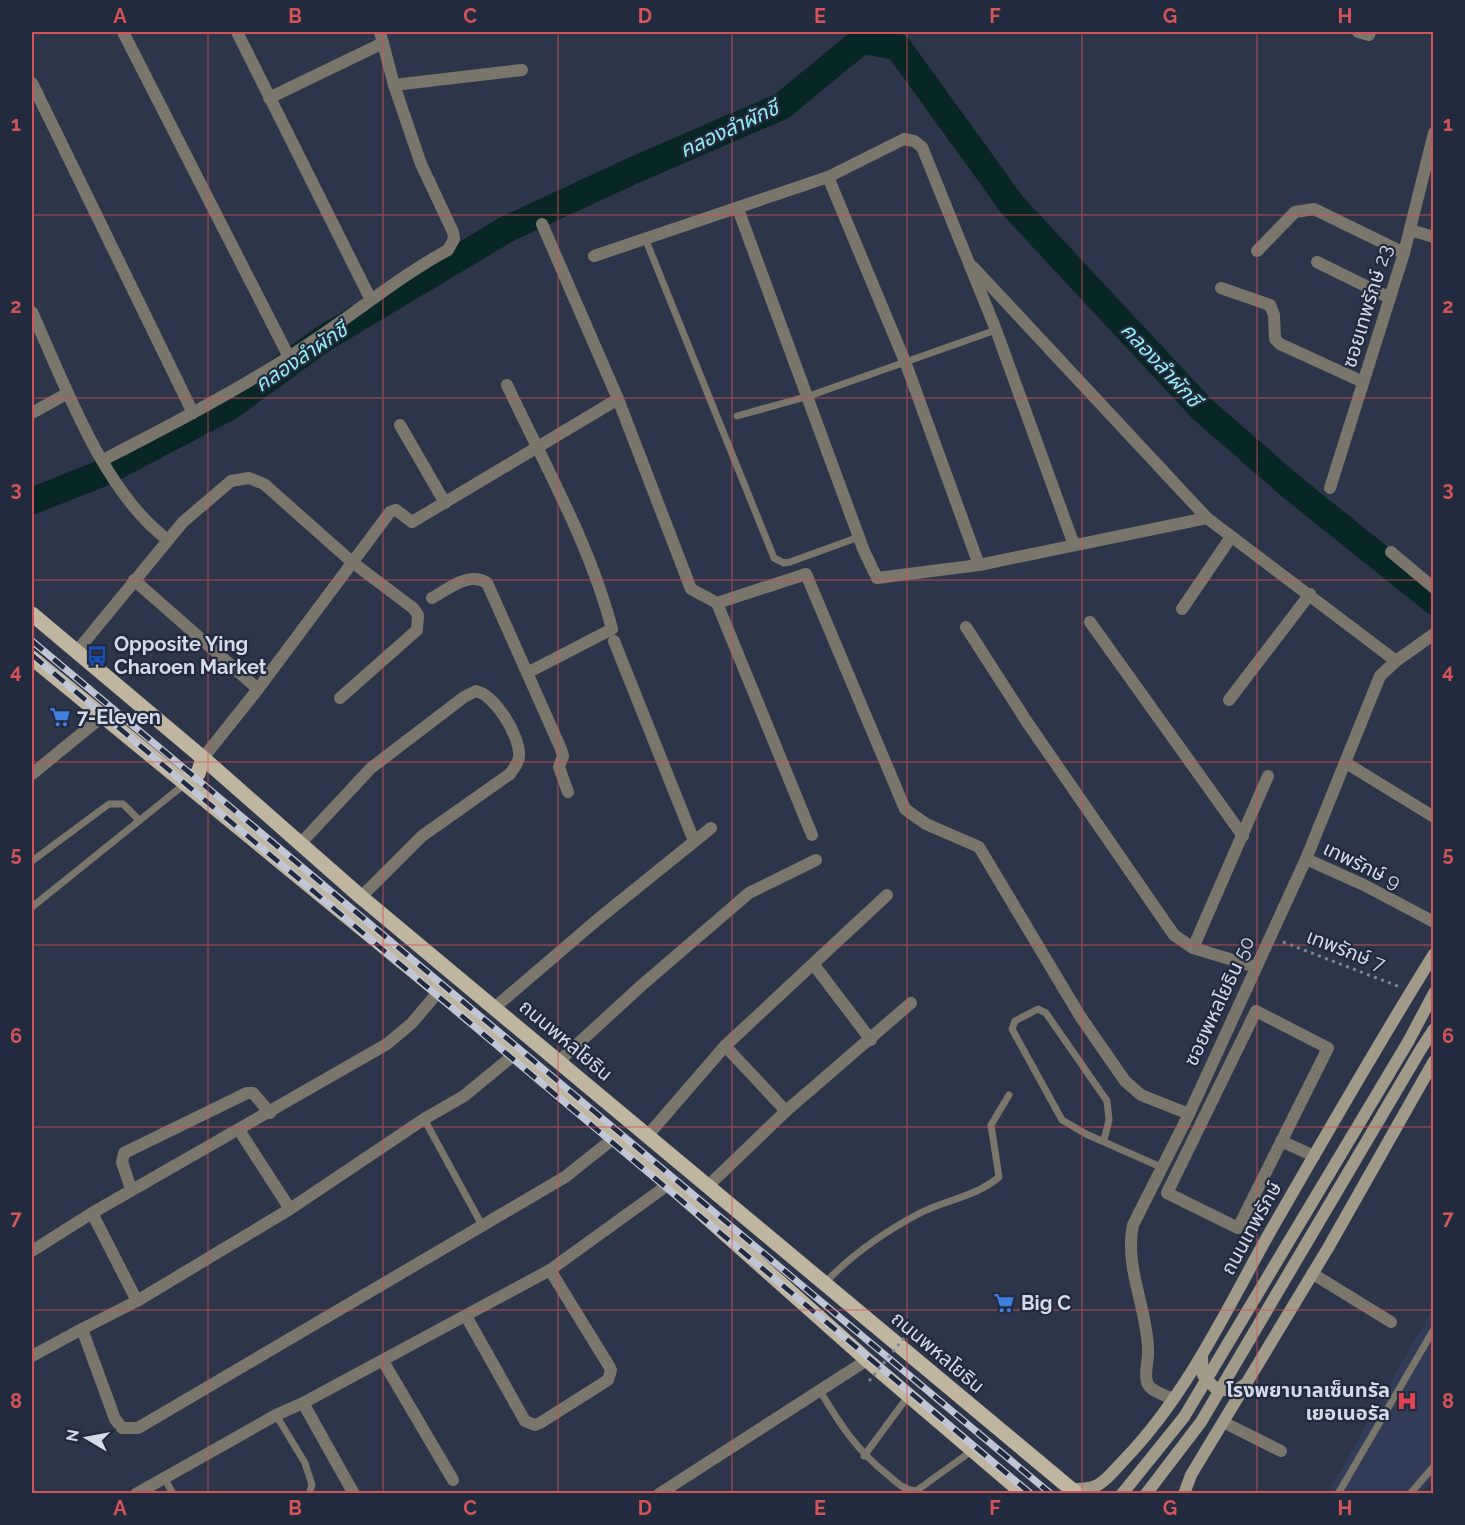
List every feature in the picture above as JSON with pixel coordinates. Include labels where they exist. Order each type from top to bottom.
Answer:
[{"type":"main road","name":"ถนนพหลโยธิน","points":[[32,614],[203,758],[359,895],[1074,1491]]},
{"type":"main road","points":[[32,658],[515,1054],[669,1184],[867,1360],[1024,1494]]},
{"type":"main road","points":[[184,781],[198,774],[203,758]]},
{"type":"main road","points":[[345,914],[359,895]]},
{"type":"main road","name":"ถนนเทพรักษ์","points":[[1074,1491],[1099,1484],[1110,1474],[1138,1445],[1173,1399],[1204,1351],[1314,1156],[1434,954]]},
{"type":"main road","name":"ถนนเทพรักษ์","points":[[1122,1494],[1184,1417],[1408,1042],[1434,993]]},
{"type":"main road","points":[[1146,1494],[1201,1422],[1434,1029]]},
{"type":"main road","points":[[1184,1494],[1191,1475],[1313,1274],[1434,1061]]},
{"type":"main road","points":[[1204,1351],[1201,1367],[1210,1385],[1221,1390],[1235,1390],[1250,1380]]},
{"type":"street","points":[[123,32],[289,357]]},
{"type":"street","points":[[237,32],[370,298]]},
{"type":"street","points":[[1358,32],[1369,35],[1370,32]]},
{"type":"street","points":[[104,462],[289,357],[370,298],[448,250],[454,239],[421,164],[394,85],[382,37],[269,98]]},
{"type":"street","points":[[394,85],[522,70]]},
{"type":"street","points":[[32,83],[193,413]]},
{"type":"street","name":"ซอยเทพรักษ์ 23","points":[[1330,488],[1404,253],[1434,133]]},
{"type":"street","points":[[594,256],[828,177],[904,140],[914,141],[922,147],[996,330],[1074,545]]},
{"type":"street","points":[[828,177],[906,364],[979,565]]},
{"type":"street","points":[[738,209],[875,576],[880,579],[979,565],[1207,518]]},
{"type":"street","points":[[1257,251],[1295,212],[1314,209],[1404,253]]},
{"type":"street","points":[[542,224],[618,399],[689,585],[694,592],[717,603],[812,835]]},
{"type":"street","points":[[1410,230],[1434,237]]},
{"type":"street","points":[[968,262],[1207,518],[1396,661]]},
{"type":"street","points":[[1317,262],[1390,298]]},
{"type":"street","points":[[1221,288],[1270,305],[1274,315],[1275,339],[1281,344],[1363,382]]},
{"type":"street","points":[[32,312],[95,450],[112,478],[150,526],[168,540]]},
{"type":"street","points":[[507,385],[580,541],[604,601],[612,629],[527,673]]},
{"type":"street","points":[[32,412],[68,393]]},
{"type":"street","points":[[203,758],[258,689],[390,512],[396,510],[412,522],[618,399]]},
{"type":"street","points":[[400,424],[445,503]]},
{"type":"street","points":[[77,651],[183,522],[231,481],[249,478],[264,484],[352,562],[413,608],[419,620],[417,630],[340,698]]},
{"type":"street","points":[[1182,609],[1231,537]]},
{"type":"street","points":[[1391,552],[1434,588]]},
{"type":"street","points":[[717,603],[806,574],[905,809],[926,824],[978,847],[1080,1016],[1125,1081],[1142,1095],[1189,1114]]},
{"type":"street","points":[[432,598],[465,580],[474,578],[487,583],[561,749],[563,756],[559,767],[568,792]]},
{"type":"street","points":[[134,580],[258,689]]},
{"type":"street","points":[[1229,700],[1310,594]]},
{"type":"street","points":[[1090,622],[1243,836]]},
{"type":"street","points":[[966,627],[1027,722],[1174,935],[1193,948],[1256,967]]},
{"type":"street","name":"ซอยพหลโยธิน 50","points":[[1173,1399],[1147,1384],[1147,1340],[1130,1239],[1133,1225],[1189,1114],[1306,859],[1380,676],[1396,661],[1434,634]]},
{"type":"street","points":[[614,641],[694,841]]},
{"type":"street","points":[[300,844],[371,768],[464,697],[476,691],[487,695],[516,736],[519,750],[517,765],[510,774],[422,836],[359,895]]},
{"type":"street","points":[[32,774],[103,716]]},
{"type":"street","points":[[1346,763],[1434,817]]},
{"type":"street","points":[[1193,948],[1268,776]]},
{"type":"street","points":[[494,1008],[711,828]]},
{"type":"street","name":"เทพรักษ์ 9","points":[[1306,859],[1364,885],[1434,921]]},
{"type":"street","points":[[558,1062],[642,985],[749,893],[816,860]]},
{"type":"street","points":[[648,1135],[725,1046],[887,895]]},
{"type":"street","points":[[814,965],[871,1040]]},
{"type":"street","points":[[32,1251],[131,1189],[270,1113],[387,1044],[412,1023],[439,991]]},
{"type":"street","points":[[709,1185],[786,1111],[871,1040],[911,1003]]},
{"type":"street","points":[[1256,1011],[1328,1048],[1281,1141],[1238,1228],[1167,1193],[1256,1011]]},
{"type":"street","points":[[725,1046],[786,1111]]},
{"type":"street","points":[[32,1356],[137,1301],[290,1209],[424,1119],[464,1096],[515,1054]]},
{"type":"street","points":[[131,1189],[122,1162],[124,1154],[247,1093],[254,1093],[270,1113]]},
{"type":"street","points":[[239,1130],[290,1209]]},
{"type":"street","points":[[82,1329],[115,1419],[125,1429],[138,1428],[564,1177],[614,1138]]},
{"type":"street","points":[[1281,1141],[1314,1156]]},
{"type":"street","points":[[136,1494],[276,1415],[383,1361],[550,1269],[669,1184]]},
{"type":"street","points":[[92,1213],[137,1301]]},
{"type":"street","points":[[466,1316],[525,1421],[535,1425],[540,1423],[611,1376],[609,1366],[550,1269]]},
{"type":"street","points":[[1313,1274],[1391,1322]]},
{"type":"street","points":[[659,1494],[867,1360]]},
{"type":"street","points":[[383,1361],[453,1480]]},
{"type":"street","points":[[303,1403],[354,1494]]},
{"type":"street","points":[[1223,1422],[1281,1451]]},
{"type":"lane","points":[[645,238],[774,558],[784,563],[790,562],[859,537]]},
{"type":"lane","points":[[736,416],[809,396],[906,364],[996,330]]},
{"type":"lane","points":[[32,906],[184,781]]},
{"type":"lane","points":[[32,861],[109,804],[123,804],[139,820]]},
{"type":"lane","points":[[1104,1140],[1109,1120],[1107,1101],[1046,1013],[1038,1009],[1015,1021],[1012,1029],[1062,1120],[1104,1140],[1163,1168]]},
{"type":"lane","points":[[824,1284],[851,1256],[891,1231],[921,1213],[989,1186],[999,1177],[992,1125],[1009,1095]]},
{"type":"lane","points":[[424,1119],[482,1225]]},
{"type":"lane","points":[[1338,1494],[1434,1329]]},
{"type":"lane","points":[[819,1389],[845,1433],[864,1456],[905,1489],[916,1491],[973,1449]]},
{"type":"lane","points":[[864,1456],[909,1395]]},
{"type":"lane","points":[[276,1415],[305,1463],[312,1485],[309,1494]]},
{"type":"lane","points":[[1410,1494],[1434,1466]]},
{"type":"lane","points":[[165,1479],[172,1494]]},
{"type":"path","name":"เทพรักษ์ 7","points":[[1270,936],[1410,991]]},
{"type":"path","points":[[869,1381],[905,1337]]},
{"type":"shaded area","name":"โรงพยาบาลเซ็นทรัล เยอเนอรัล","points":[[1433,1308],[1433,1479],[1421,1493],[1327,1494]]},
{"type":"waterway","name":"คลองลำผักชี","points":[[32,501],[105,472],[229,407],[323,339],[507,229],[632,171],[782,106],[862,40],[898,47],[1013,206],[1202,409],[1294,489],[1434,601]]},
{"type":"railway","points":[[32,641],[1051,1494]]},
{"type":"railway","points":[[32,655],[1031,1494]]},
{"type":"place","name":"Opposite Ying Charoen Market","points":[[97,656]]},
{"type":"place","name":"7-Eleven","points":[[60,717]]},
{"type":"place","name":"Big C","points":[[1004,1303]]},
{"type":"place","name":"โรงพยาบาลเซ็นทรัล เยอเนอรัล","points":[[1407,1401]]}]
